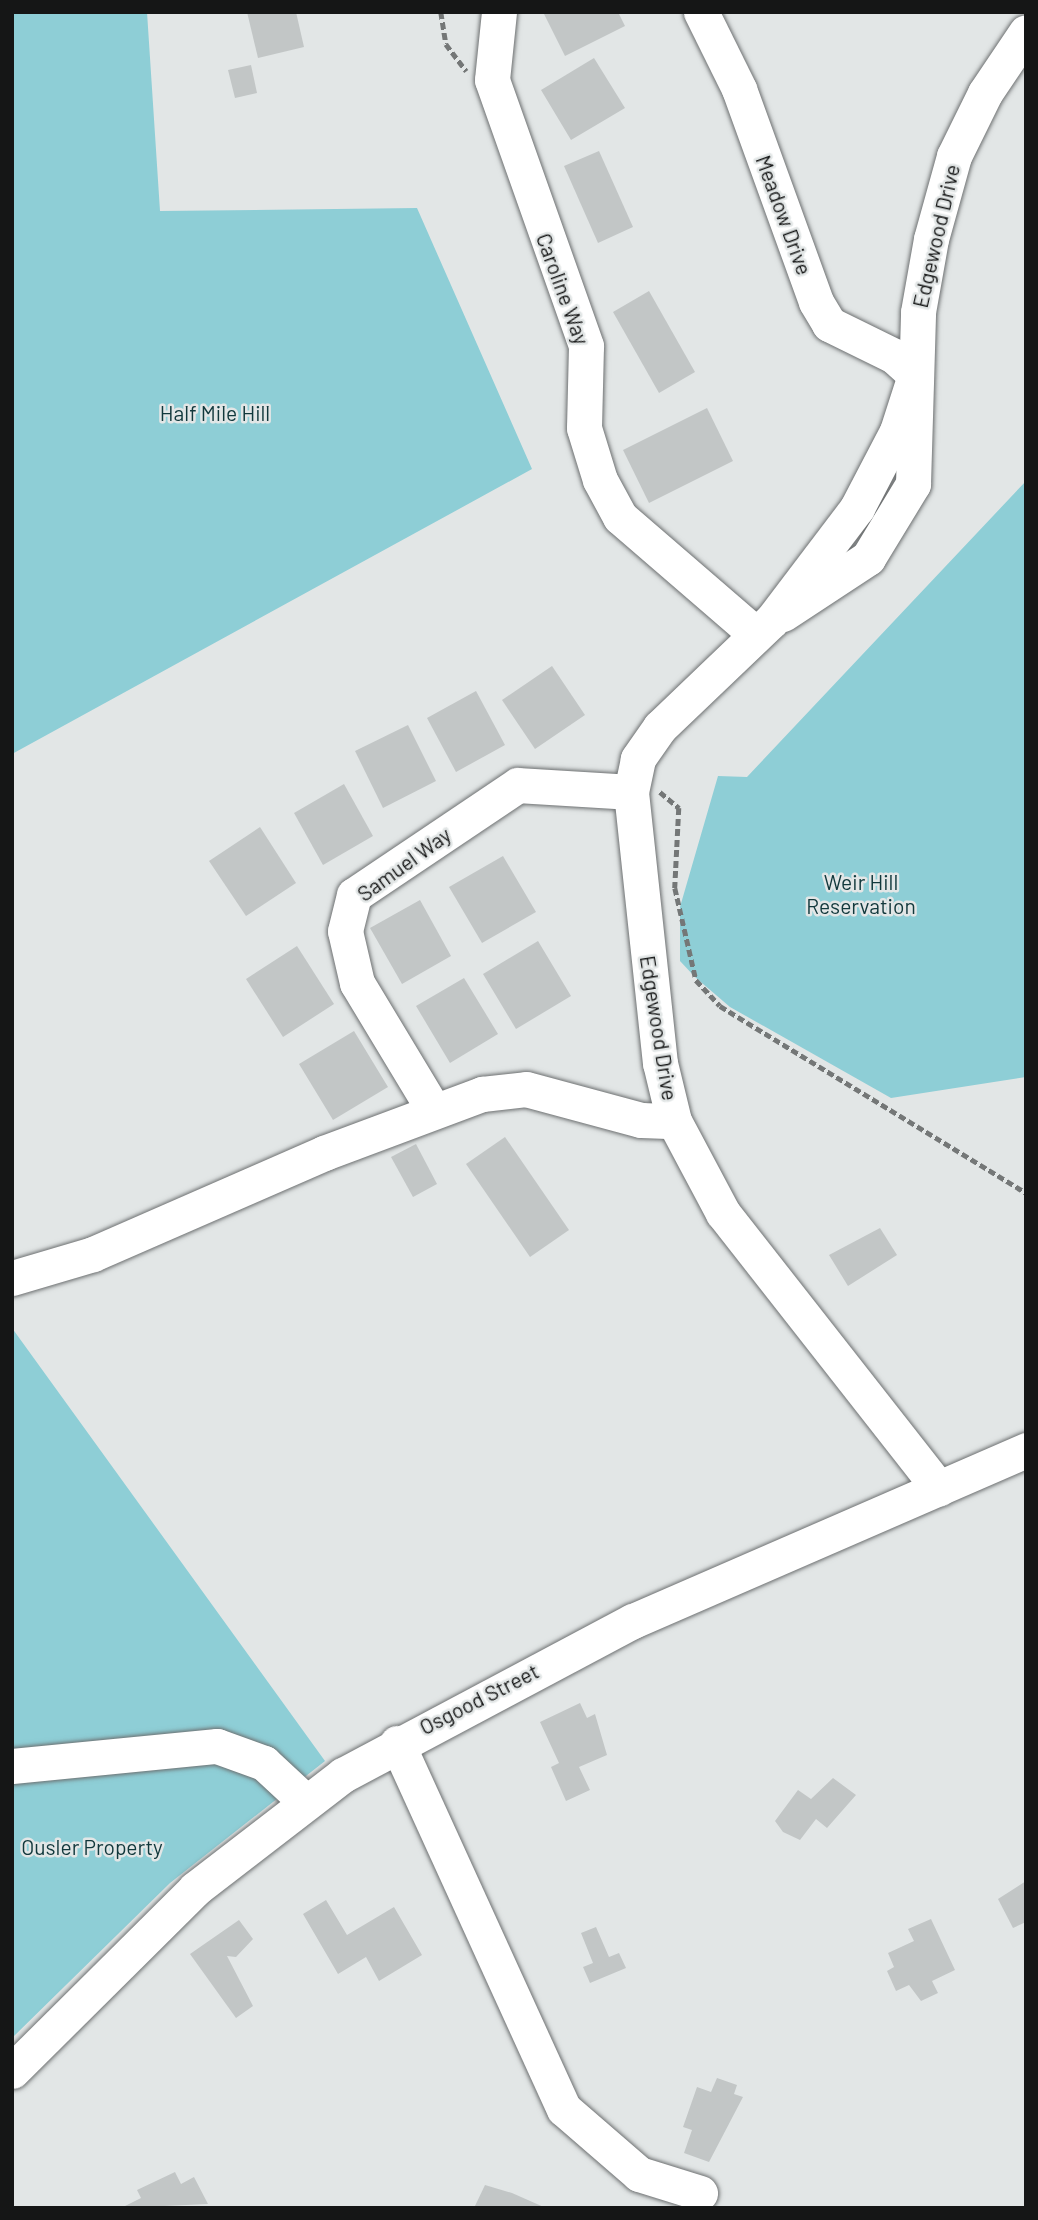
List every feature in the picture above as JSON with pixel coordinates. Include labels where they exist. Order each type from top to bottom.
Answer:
[{"type":"street","name":"Caroline Way","points":[[499,12],[492,80],[586,346],[584,428],[600,480],[620,517],[762,626]]},
{"type":"street","name":"Meadow Drive","points":[[701,12],[739,89],[816,302],[829,324],[894,356],[915,375]]},
{"type":"street","name":"Edgewood Drive","points":[[939,1488],[723,1213],[674,1121],[660,1063],[632,788],[638,759],[660,727],[762,626],[832,586],[868,558],[892,527],[913,484],[918,312],[954,156],[985,93],[1026,32]]},
{"type":"street","name":"Samuel Way","points":[[433,1110],[357,983],[345,931],[354,895],[518,785],[632,788]]},
{"type":"street","points":[[12,1278],[93,1254],[433,1110],[526,1089],[641,1120],[674,1121]]},
{"type":"street","name":"Osgood Street","points":[[12,2071],[195,1889],[306,1802],[397,1743],[634,1620],[1026,1450]]},
{"type":"street","points":[[397,1743],[564,2109],[639,2174],[700,2193]]},
{"type":"street","points":[[12,1766],[216,1745],[264,1763],[306,1802]]},
{"type":"path","points":[[441,12],[446,44],[461,68],[492,80]]},
{"type":"path","points":[[632,788],[659,791],[680,808],[675,888],[696,980],[720,1006],[1026,1193]]},
{"type":"green space","name":"Half Mile Hill","points":[[12,12],[147,12],[160,211],[417,208],[532,469],[12,754]]},
{"type":"green space","name":"Weir Hill Reservation","points":[[1026,481],[1026,1077],[891,1098],[730,1007],[695,977],[680,961],[680,907],[718,776],[747,777]]},
{"type":"green space","name":"Ousler Property","points":[[12,1328],[325,1761],[170,1883],[12,2038]]},
{"type":"building","points":[[247,12],[296,12],[304,47],[258,58]]},
{"type":"building","points":[[543,12],[618,12],[625,26],[565,56]]},
{"type":"building","points":[[594,58],[625,108],[571,140],[541,90]]},
{"type":"building","points":[[251,65],[257,93],[235,98],[228,70]]},
{"type":"building","points":[[599,151],[633,227],[598,243],[564,166]]},
{"type":"building","points":[[649,291],[695,372],[659,393],[613,312]]},
{"type":"building","points":[[707,408],[733,461],[649,503],[623,450]]},
{"type":"building","points":[[552,666],[585,715],[535,749],[502,700]]},
{"type":"building","points":[[476,691],[505,745],[456,772],[427,718]]},
{"type":"building","points":[[408,725],[436,781],[383,808],[355,751]]},
{"type":"building","points":[[344,784],[373,836],[323,865],[294,813]]},
{"type":"building","points":[[260,827],[296,883],[246,916],[209,861]]},
{"type":"building","points":[[503,856],[536,912],[482,943],[449,887]]},
{"type":"building","points":[[420,900],[451,956],[402,984],[370,928]]},
{"type":"building","points":[[538,941],[571,996],[516,1029],[483,974]]},
{"type":"building","points":[[297,946],[334,1004],[283,1037],[246,979]]},
{"type":"building","points":[[464,978],[498,1034],[450,1063],[416,1006]]},
{"type":"building","points":[[354,1031],[388,1087],[333,1120],[299,1064]]},
{"type":"building","points":[[505,1137],[569,1230],[530,1257],[466,1164]]},
{"type":"building","points":[[416,1144],[437,1184],[413,1197],[391,1157]]},
{"type":"building","points":[[880,1228],[897,1255],[848,1286],[829,1255]]},
{"type":"building","points":[[580,1703],[587,1718],[595,1714],[607,1755],[579,1767],[590,1790],[566,1801],[551,1767],[559,1763],[540,1722]]},
{"type":"building","points":[[833,1778],[856,1795],[827,1828],[816,1819],[800,1840],[783,1832],[775,1821],[798,1790],[811,1799]]},
{"type":"building","points":[[1026,1881],[1026,1922],[1013,1928],[998,1899]]},
{"type":"building","points":[[326,1900],[347,1935],[394,1907],[422,1955],[379,1981],[366,1957],[338,1974],[303,1914]]},
{"type":"building","points":[[931,1919],[955,1970],[932,1981],[938,1993],[921,2001],[909,1985],[896,1991],[887,1971],[894,1967],[888,1953],[914,1941],[908,1929]]},
{"type":"building","points":[[239,1920],[253,1939],[236,1957],[227,1956],[253,2006],[236,2018],[190,1954]]},
{"type":"building","points":[[596,1927],[609,1957],[619,1953],[626,1968],[590,1983],[583,1967],[593,1963],[581,1933]]},
{"type":"building","points":[[717,2078],[737,2085],[734,2094],[743,2097],[709,2162],[684,2153],[692,2130],[683,2127],[697,2087],[711,2092]]},
{"type":"building","points":[[175,2172],[181,2184],[194,2177],[208,2204],[121,2208],[141,2198],[137,2190]]},
{"type":"building","points":[[485,2185],[512,2193],[546,2208],[474,2208]]}]
